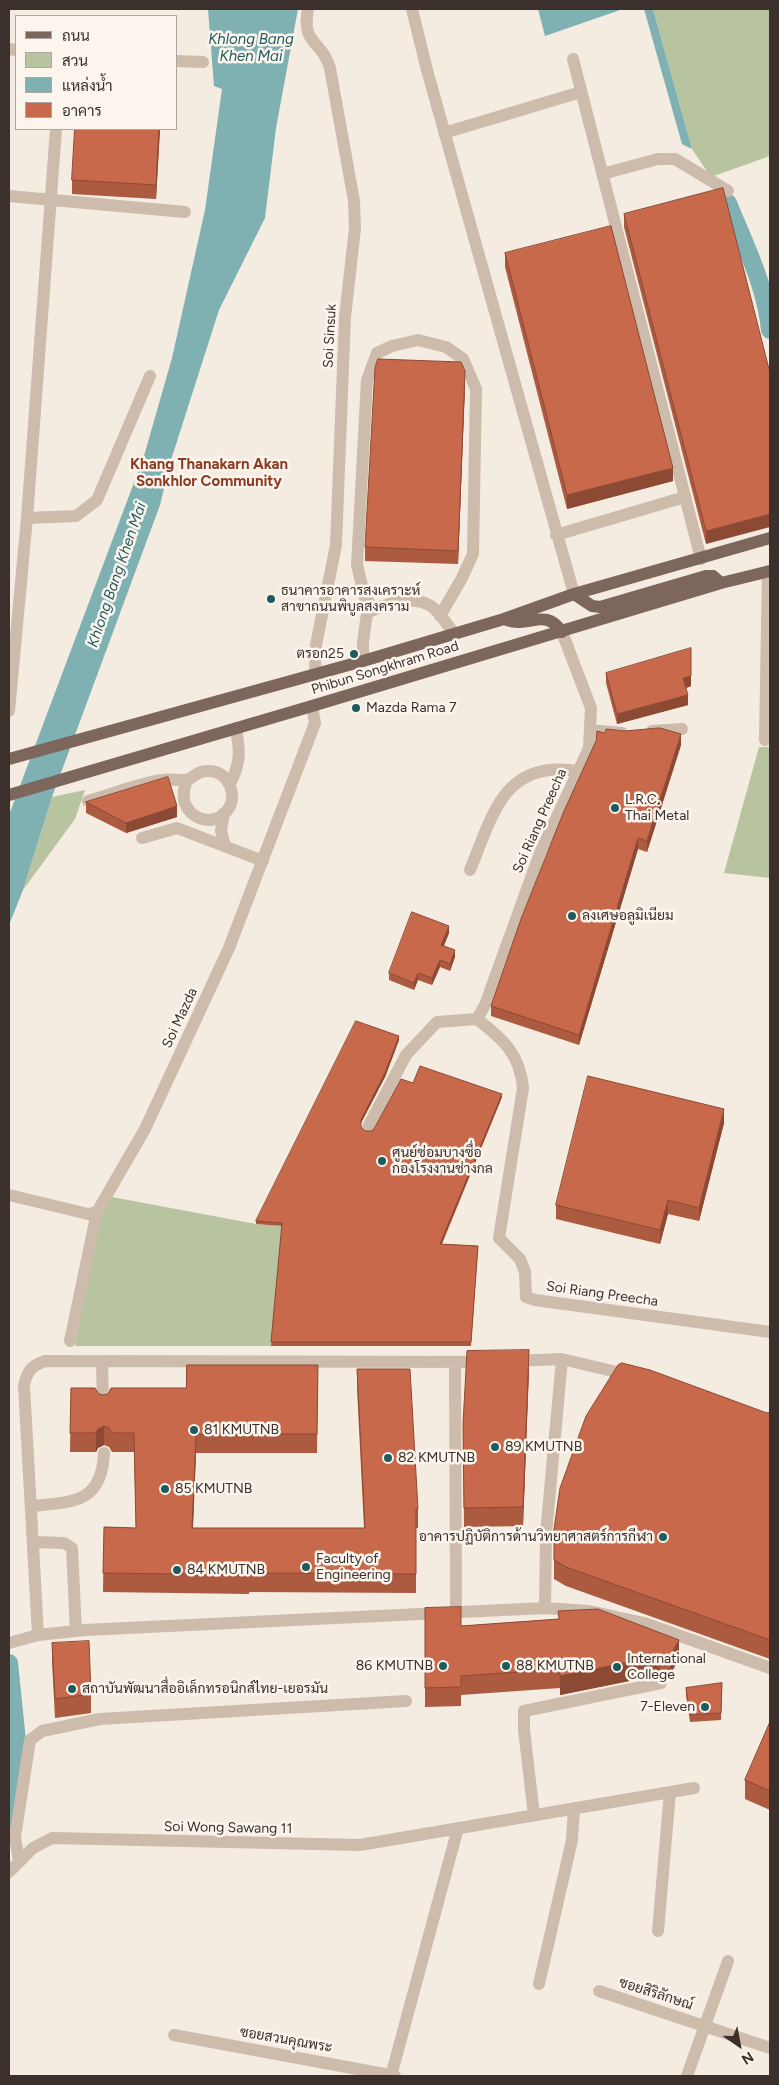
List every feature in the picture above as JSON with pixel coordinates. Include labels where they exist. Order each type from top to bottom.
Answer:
[{"type":"main road","name":"Phibun Songkhram Road","points":[[9,759],[363,661],[504,619],[574,594],[770,538]]},
{"type":"main road","name":"Phibun Songkhram Road","points":[[9,795],[562,632],[721,583],[769,571]]},
{"type":"main road","points":[[574,594],[592,606],[600,607],[706,576],[713,576],[721,583]]},
{"type":"main road","points":[[504,619],[516,623],[549,619],[555,622],[562,632]]},
{"type":"street","name":"Soi Sinsuk","points":[[308,9],[306,31],[312,42],[327,57],[330,68],[354,200],[355,228],[345,317],[336,545],[316,645],[314,674]]},
{"type":"street","points":[[412,9],[444,132],[574,594]]},
{"type":"street","points":[[573,59],[701,559]]},
{"type":"street","points":[[178,60],[203,62]]},
{"type":"street","points":[[444,132],[581,92]]},
{"type":"street","points":[[9,711],[11,661],[27,518],[56,130]]},
{"type":"street","points":[[602,174],[658,159],[675,159],[728,191]]},
{"type":"street","points":[[9,196],[50,198],[185,212]]},
{"type":"street","points":[[375,609],[365,598],[357,565],[367,380],[377,353],[392,346],[418,340],[446,347],[464,359],[476,389],[473,554],[462,578],[440,616]]},
{"type":"street","points":[[27,518],[76,516],[97,500],[150,376]]},
{"type":"street","points":[[556,535],[685,497]]},
{"type":"street","points":[[765,740],[769,571]]},
{"type":"street","points":[[363,661],[363,642],[367,613],[390,603],[418,601],[432,606],[454,633]]},
{"type":"street","name":"Soi Riang Preecha","points":[[562,632],[591,708],[589,748],[540,853],[485,1005],[477,1019],[508,1045],[521,1071],[523,1088],[499,1238],[520,1259],[525,1272],[526,1297],[535,1300],[770,1332]]},
{"type":"street","name":"Soi Mazda","points":[[70,1341],[97,1212],[145,1129],[229,948],[315,723],[312,706]]},
{"type":"street","points":[[225,846],[221,830],[224,813],[232,800],[230,784],[237,771],[240,756],[236,728]]},
{"type":"street","points":[[590,730],[638,732],[682,730]]},
{"type":"street","points":[[470,870],[501,797],[524,778],[537,771],[559,768],[578,771]]},
{"type":"street","points":[[142,838],[177,828],[188,816],[182,794],[188,780],[194,774],[210,771],[218,773],[230,784]]},
{"type":"street","points":[[88,801],[162,780],[188,780]]},
{"type":"street","points":[[187,809],[199,818],[207,820],[215,819],[224,813]]},
{"type":"street","points":[[177,828],[263,861]]},
{"type":"street","points":[[368,1127],[406,1055],[437,1022],[477,1019]]},
{"type":"street","points":[[9,1195],[88,1214],[97,1212]]},
{"type":"street","points":[[545,1608],[546,1534],[562,1359]]},
{"type":"street","points":[[38,1635],[24,1386],[26,1373],[33,1365],[45,1361],[499,1362],[562,1359],[643,1379]]},
{"type":"street","points":[[102,1362],[103,1406]]},
{"type":"street","points":[[454,1362],[456,1610]]},
{"type":"street","points":[[32,1506],[70,1502],[90,1493],[98,1484],[103,1471],[104,1453]]},
{"type":"street","points":[[34,1542],[64,1543],[72,1548],[76,1631]]},
{"type":"street","points":[[9,1643],[38,1635],[76,1631],[456,1610],[545,1608],[589,1610],[644,1623],[770,1668]]},
{"type":"street","points":[[534,1815],[524,1730],[524,1711],[661,1682]]},
{"type":"street","points":[[19,1861],[15,1837],[26,1762],[30,1740],[42,1731],[100,1719],[406,1701]]},
{"type":"street","name":"Soi Wong Sawang 11","points":[[9,1872],[33,1848],[52,1838],[351,1845],[694,1788]]},
{"type":"street","points":[[658,1931],[670,1792]]},
{"type":"street","points":[[539,1984],[572,1840],[574,1808]]},
{"type":"street","points":[[393,2076],[458,1828]]},
{"type":"street","name":"ซอยสิริลักษณ์","points":[[687,2076],[728,1961]]},
{"type":"street","name":"ซอยสิริลักษณ์","points":[[599,1991],[770,2048]]},
{"type":"street","name":"ซอยสวนคุณพระ","points":[[174,2035],[393,2076]]},
{"type":"green space","points":[[653,9],[770,9],[770,156],[711,177],[692,149]]},
{"type":"green space","points":[[759,747],[770,747],[770,878],[724,873]]},
{"type":"green space","points":[[85,790],[75,819],[23,890],[52,797]]},
{"type":"green space","points":[[112,1197],[256,1224],[282,1226],[271,1346],[75,1346],[100,1216]]},
{"type":"water","name":"Khlong Bang Khen Mai","points":[[208,9],[298,9],[276,128],[265,218],[219,310],[171,460],[160,505],[52,797],[23,890],[9,925],[9,815],[144,456],[172,358],[205,210],[222,89],[214,86]]},
{"type":"water","points":[[538,9],[623,9],[545,36]]},
{"type":"water","points":[[644,9],[653,9],[692,149],[682,144]]},
{"type":"building","points":[[75,130],[159,130],[156,185],[72,180]]},
{"type":"building","points":[[723,188],[770,373],[770,514],[706,531],[624,214]]},
{"type":"building","points":[[611,226],[673,468],[567,495],[505,253]]},
{"type":"building","points":[[378,359],[461,362],[465,371],[458,551],[365,547],[375,368]]},
{"type":"building","points":[[691,648],[691,676],[683,678],[688,695],[617,714],[606,673]]},
{"type":"building","name":"ลงเศษอลูมิเนียม","points":[[660,728],[681,734],[647,841],[638,838],[579,1035],[491,1006],[521,919],[564,811],[596,741],[597,731],[605,733],[606,729],[624,731]]},
{"type":"building","points":[[168,777],[177,806],[126,823],[86,802]]},
{"type":"building","points":[[412,912],[449,926],[441,945],[455,950],[450,964],[440,960],[432,978],[418,973],[414,983],[389,973]]},
{"type":"building","name":"ศูนย์ซ่อมบางซื่อ กองโรงงานช่างกล","points":[[356,1021],[399,1036],[385,1073],[361,1120],[361,1127],[365,1131],[372,1131],[375,1127],[401,1079],[413,1083],[420,1066],[502,1094],[440,1244],[478,1246],[471,1342],[271,1342],[282,1223],[256,1221]]},
{"type":"building","points":[[588,1076],[724,1109],[699,1208],[668,1200],[660,1230],[556,1205]]},
{"type":"building","name":"89 KMUTNB","points":[[529,1350],[523,1507],[464,1508],[463,1424],[467,1351]]},
{"type":"building","name":"อาคารปฏิบัติการด้านวิทยาศาสตร์การกีฬา","points":[[622,1363],[650,1370],[767,1413],[770,1412],[770,1640],[566,1567],[554,1560],[554,1529],[560,1488],[586,1416],[618,1365]]},
{"type":"building","points":[[187,1365],[318,1365],[317,1434],[196,1434],[192,1528],[365,1528],[357,1369],[410,1369],[418,1509],[416,1509],[416,1574],[249,1573],[249,1575],[103,1573],[104,1527],[136,1528],[134,1433],[112,1433],[109,1428],[104,1426],[98,1429],[96,1433],[70,1433],[71,1388],[95,1388],[99,1394],[103,1395],[108,1394],[111,1388],[186,1388]]},
{"type":"building","points":[[461,1607],[461,1626],[559,1619],[558,1611],[598,1609],[679,1640],[670,1656],[659,1656],[560,1676],[560,1669],[461,1676],[461,1687],[425,1688],[425,1608]]},
{"type":"building","name":"สถาบันพัฒนาสื่ออิเล็กทรอนิกส์ไทย-เยอรมัน","points":[[89,1641],[91,1694],[55,1699],[52,1643]]},
{"type":"building","name":"7-Eleven","points":[[722,1683],[721,1713],[690,1715],[686,1688]]},
{"type":"building","points":[[770,1722],[770,1791],[745,1780]]},
{"type":"waterway","points":[[728,203],[759,281],[768,314],[770,330]]},
{"type":"waterway","points":[[9,1663],[18,1751],[9,1835]]},
{"type":"place","name":"ธนาคารอาคารสงเคราะห์ สาขาถนนพิบูลสงคราม","points":[[271,599]]},
{"type":"place","name":"ตรอก25","points":[[354,654]]},
{"type":"place","name":"Mazda Rama 7","points":[[356,708]]},
{"type":"place","name":"L.R.C. Thai Metal","points":[[615,808]]},
{"type":"place","name":"ลงเศษอลูมิเนียม","points":[[572,916]]},
{"type":"place","name":"ศูนย์ซ่อมบางซื่อ กองโรงงานช่างกล","points":[[382,1161]]},
{"type":"place","name":"81 KMUTNB","points":[[194,1430]]},
{"type":"place","name":"89 KMUTNB","points":[[495,1447]]},
{"type":"place","name":"82 KMUTNB","points":[[388,1458]]},
{"type":"place","name":"85 KMUTNB","points":[[165,1489]]},
{"type":"place","name":"อาคารปฏิบัติการด้านวิทยาศาสตร์การกีฬา","points":[[663,1537]]},
{"type":"place","name":"Faculty of Engineering","points":[[306,1567]]},
{"type":"place","name":"84 KMUTNB","points":[[177,1570]]},
{"type":"place","name":"86 KMUTNB","points":[[443,1666]]},
{"type":"place","name":"88 KMUTNB","points":[[506,1666]]},
{"type":"place","name":"International College","points":[[617,1667]]},
{"type":"place","name":"สถาบันพัฒนาสื่ออิเล็กทรอนิกส์ไทย-เยอรมัน","points":[[72,1689]]},
{"type":"place","name":"7-Eleven","points":[[705,1707]]},
{"type":"district","name":"Khang Thanakarn Akan Sonkhlor Community","points":[[209,474]]}]
